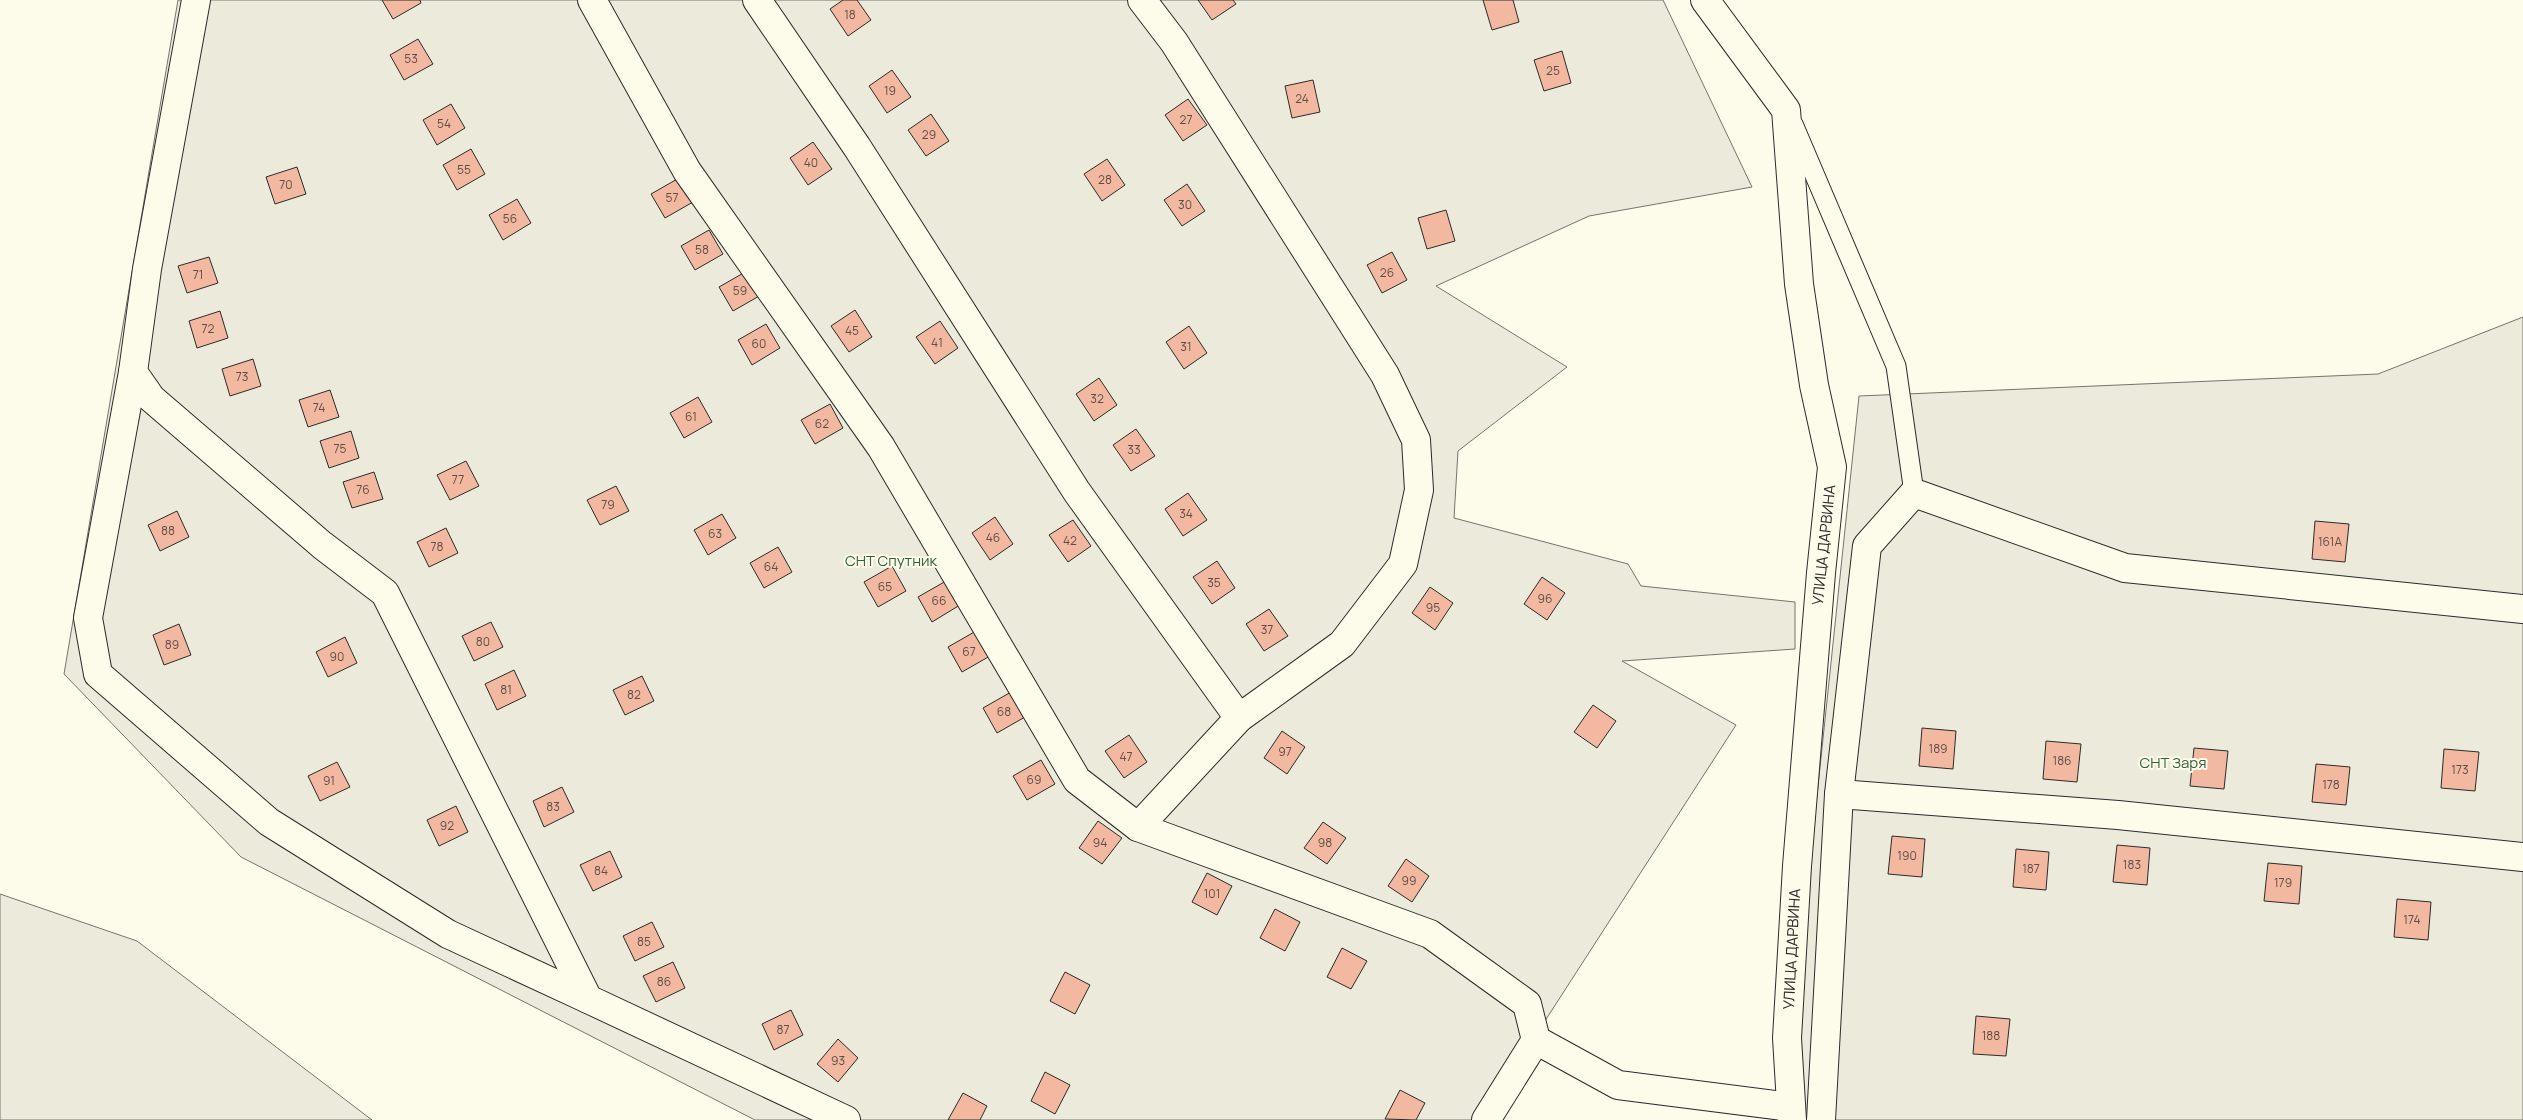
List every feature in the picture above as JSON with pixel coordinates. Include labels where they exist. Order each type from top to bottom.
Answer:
[{"type":"street","points":[[196,0],[147,269],[133,372],[88,618],[98,674],[270,822],[448,934],[846,1120]]},
{"type":"street","points":[[592,0],[687,171],[881,447],[1077,780],[1138,827],[1430,934],[1527,1004],[1536,1040],[1486,1120]]},
{"type":"street","points":[[757,0],[857,147],[1077,492],[1238,718]]},
{"type":"street","points":[[1138,827],[1238,718],[1342,644],[1403,564],[1419,490],[1416,440],[1385,375],[1174,42],[1142,0]]},
{"type":"street","points":[[1705,0],[1786,110]]},
{"type":"street","name":"УЛИЦА ДАРВИНА","points":[[1786,110],[1798,284],[1814,384],[1832,467],[1821,573],[1797,866],[1787,1038],[1791,1114]]},
{"type":"street","points":[[133,372],[151,398],[322,545],[385,593],[588,999]]},
{"type":"street","points":[[1821,1120],[1839,794],[1867,546],[1914,493],[2125,568],[2523,609]]},
{"type":"street","points":[[1839,794],[2118,815],[2523,857]]},
{"type":"street","points":[[1536,1040],[1618,1084],[1791,1114]]},
{"type":"lane","points":[[1786,110],[1896,366],[1914,493]]},
{"type":"green space","name":"СНТ Спутник","points":[[178,0],[1663,0],[1752,187],[1589,216],[1436,286],[1567,367],[1458,451],[1454,518],[1628,564],[1641,586],[1795,602],[1795,649],[1622,661],[1736,725],[1481,1120],[755,1120],[241,857],[64,674]]},
{"type":"green space","name":"СНТ Заря","points":[[2523,317],[2523,1120],[1783,1120],[1859,396],[2378,374]]},
{"type":"green space","points":[[0,894],[137,941],[372,1120],[0,1120]]},
{"type":"building","points":[[382,0],[420,0],[421,3],[393,19]]},
{"type":"building","points":[[843,0],[857,0],[871,20],[848,36],[830,9]]},
{"type":"building","points":[[1198,0],[1233,0],[1236,4],[1212,20]]},
{"type":"building","points":[[1483,0],[1513,0],[1519,22],[1492,30]]},
{"type":"building","points":[[418,39],[433,64],[404,80],[390,55]]},
{"type":"building","points":[[1562,51],[1571,83],[1544,91],[1534,60]]},
{"type":"building","points":[[892,70],[911,97],[887,113],[869,86]]},
{"type":"building","points":[[1313,80],[1320,112],[1292,118],[1285,86]]},
{"type":"building","points":[[1188,99],[1207,125],[1183,141],[1165,115]]},
{"type":"building","points":[[451,104],[465,128],[437,145],[423,120]]},
{"type":"building","points":[[931,114],[949,141],[926,156],[908,130]]},
{"type":"building","points":[[813,142],[832,169],[808,185],[790,158]]},
{"type":"building","points":[[471,149],[485,174],[457,190],[443,165]]},
{"type":"building","points":[[1107,159],[1125,185],[1102,201],[1084,174]]},
{"type":"building","points":[[297,167],[306,194],[275,204],[266,177]]},
{"type":"building","points":[[679,178],[693,202],[665,218],[651,194]]},
{"type":"building","points":[[1187,184],[1205,211],[1182,226],[1164,200]]},
{"type":"building","points":[[517,199],[531,223],[503,240],[489,215]]},
{"type":"building","points":[[1446,210],[1455,241],[1427,249],[1418,218]]},
{"type":"building","points":[[709,230],[723,254],[695,270],[681,246]]},
{"type":"building","points":[[1392,252],[1407,280],[1382,293],[1367,265]]},
{"type":"building","points":[[209,257],[218,283],[187,293],[178,266]]},
{"type":"building","points":[[747,271],[761,295],[733,311],[719,287]]},
{"type":"building","points":[[855,310],[872,337],[849,352],[831,326]]},
{"type":"building","points":[[220,311],[228,338],[197,348],[189,321]]},
{"type":"building","points":[[940,321],[958,348],[935,364],[916,337]]},
{"type":"building","points":[[766,324],[780,348],[752,365],[738,340]]},
{"type":"building","points":[[1189,326],[1207,353],[1184,369],[1166,342]]},
{"type":"building","points":[[253,359],[261,386],[230,396],[222,369]]},
{"type":"building","points":[[1099,378],[1117,405],[1094,421],[1076,394]]},
{"type":"building","points":[[330,390],[339,417],[308,427],[299,400]]},
{"type":"building","points":[[698,397],[712,422],[684,438],[670,413]]},
{"type":"building","points":[[830,404],[843,428],[815,444],[801,420]]},
{"type":"building","points":[[1136,429],[1155,456],[1131,471],[1113,445]]},
{"type":"building","points":[[351,431],[359,458],[329,468],[320,441]]},
{"type":"building","points":[[466,461],[479,486],[450,500],[437,475]]},
{"type":"building","points":[[374,472],[383,499],[352,508],[343,482]]},
{"type":"building","points":[[616,486],[629,511],[600,525],[587,500]]},
{"type":"building","points":[[1188,493],[1207,520],[1183,536],[1165,509]]},
{"type":"building","points":[[177,511],[189,537],[160,551],[148,525]]},
{"type":"building","points":[[722,514],[736,538],[708,555],[694,530]]},
{"type":"building","points":[[995,517],[1013,544],[990,560],[972,533]]},
{"type":"building","points":[[1073,520],[1091,546],[1068,562],[1049,535]]},
{"type":"building","points":[[2315,521],[2349,524],[2345,562],[2312,559]]},
{"type":"building","points":[[446,528],[458,553],[429,567],[417,542]]},
{"type":"building","points":[[778,547],[792,572],[764,588],[750,563]]},
{"type":"building","points":[[1217,561],[1235,588],[1212,604],[1193,577]]},
{"type":"building","points":[[892,566],[906,591],[878,607],[864,582]]},
{"type":"building","points":[[1542,577],[1565,593],[1547,620],[1524,604]]},
{"type":"building","points":[[946,581],[960,605],[932,622],[918,597]]},
{"type":"building","points":[[1430,587],[1453,603],[1435,630],[1412,613]]},
{"type":"building","points":[[1269,609],[1288,636],[1264,651],[1246,624]]},
{"type":"building","points":[[491,622],[503,647],[474,661],[462,636]]},
{"type":"building","points":[[179,624],[191,655],[164,665],[153,635]]},
{"type":"building","points":[[976,631],[990,656],[962,672],[948,647]]},
{"type":"building","points":[[345,637],[357,663],[328,677],[316,652]]},
{"type":"building","points":[[514,670],[526,696],[497,710],[485,684]]},
{"type":"building","points":[[642,676],[654,701],[625,715],[613,690]]},
{"type":"building","points":[[1011,692],[1025,717],[997,733],[983,708]]},
{"type":"building","points":[[1593,705],[1616,721],[1597,748],[1574,732]]},
{"type":"building","points":[[1922,728],[1956,731],[1953,769],[1919,766]]},
{"type":"building","points":[[1282,731],[1305,747],[1287,774],[1264,758]]},
{"type":"building","points":[[1129,735],[1147,762],[1124,778],[1105,751]]},
{"type":"building","points":[[2046,741],[2081,744],[2077,782],[2043,779]]},
{"type":"building","points":[[2194,748],[2228,751],[2224,789],[2190,786]]},
{"type":"building","points":[[2444,749],[2479,752],[2475,791],[2441,788]]},
{"type":"building","points":[[1041,760],[1055,784],[1027,800],[1013,776]]},
{"type":"building","points":[[337,762],[350,787],[320,801],[308,776]]},
{"type":"building","points":[[2316,764],[2350,767],[2346,805],[2312,802]]},
{"type":"building","points":[[562,787],[574,812],[544,827],[533,801]]},
{"type":"building","points":[[456,806],[468,832],[439,846],[427,820]]},
{"type":"building","points":[[1098,821],[1122,838],[1102,864],[1079,848]]},
{"type":"building","points":[[1323,822],[1346,838],[1327,864],[1304,848]]},
{"type":"building","points":[[1892,836],[1925,839],[1922,877],[1888,874]]},
{"type":"building","points":[[2117,845],[2150,848],[2147,885],[2113,882]]},
{"type":"building","points":[[2016,849],[2049,852],[2046,890],[2013,887]]},
{"type":"building","points":[[610,851],[622,877],[593,891],[580,865]]},
{"type":"building","points":[[1406,859],[1429,876],[1412,902],[1388,886]]},
{"type":"building","points":[[2268,863],[2302,866],[2299,904],[2264,901]]},
{"type":"building","points":[[1207,873],[1232,886],[1217,915],[1192,902]]},
{"type":"building","points":[[2397,899],[2431,902],[2428,940],[2394,937]]},
{"type":"building","points":[[1275,909],[1300,922],[1285,951],[1260,938]]},
{"type":"building","points":[[652,922],[664,947],[635,961],[623,936]]},
{"type":"building","points":[[1342,948],[1367,961],[1351,989],[1327,977]]},
{"type":"building","points":[[673,962],[685,988],[656,1002],[643,976]]},
{"type":"building","points":[[1065,972],[1090,985],[1075,1014],[1050,1001]]},
{"type":"building","points":[[791,1010],[803,1035],[774,1050],[762,1024]]},
{"type":"building","points":[[1976,1016],[2010,1019],[2006,1056],[1973,1054]]},
{"type":"building","points":[[838,1039],[858,1058],[838,1082],[817,1064]]},
{"type":"building","points":[[1045,1072],[1070,1085],[1055,1114],[1031,1101]]},
{"type":"building","points":[[1400,1090],[1425,1103],[1416,1120],[1385,1119]]},
{"type":"building","points":[[963,1093],[987,1106],[980,1120],[948,1120]]}]
